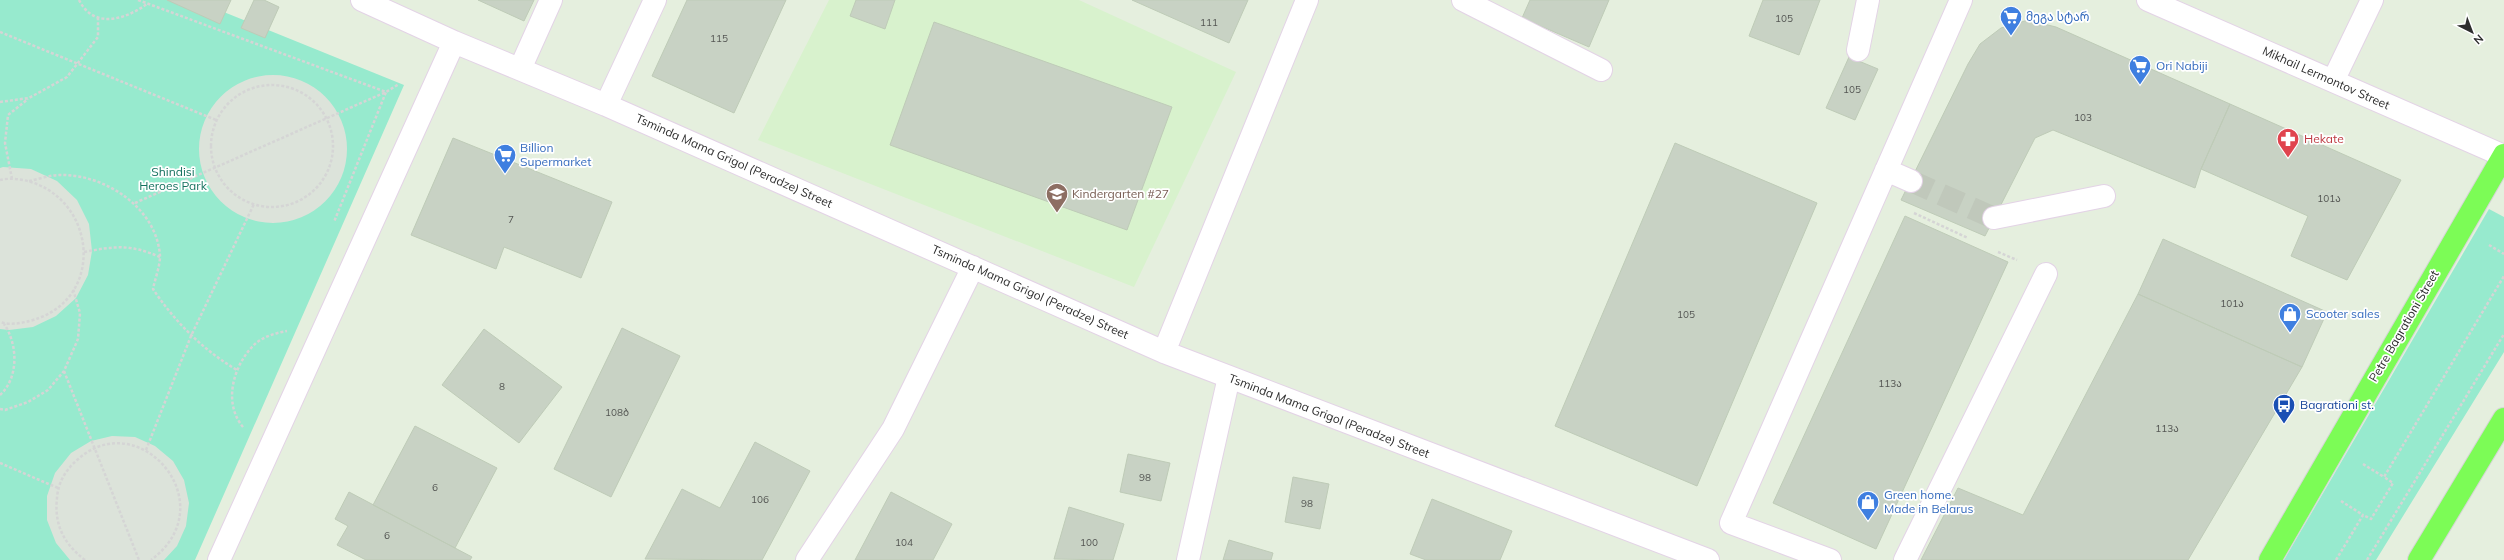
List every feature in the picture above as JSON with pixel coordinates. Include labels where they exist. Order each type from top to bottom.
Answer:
[{"type":"main road","name":"Petre Bagrationi Street","points":[[2270,560],[2504,156]]},
{"type":"main road","points":[[2419,560],[2504,419]]},
{"type":"street","name":"Tsminda Mama Grigol (Peradze) Street","points":[[362,0],[454,42],[606,105],[1164,352],[1708,560]]},
{"type":"street","points":[[520,69],[551,0]]},
{"type":"street","points":[[606,105],[656,0]]},
{"type":"street","points":[[1164,352],[1307,0]]},
{"type":"street","points":[[1463,0],[1601,70]]},
{"type":"street","points":[[1858,50],[1868,0]]},
{"type":"street","points":[[1830,560],[1731,523],[1961,0]]},
{"type":"street","name":"Mikhail Lermontov Street","points":[[2148,0],[2504,156]]},
{"type":"street","points":[[2333,81],[2372,0]]},
{"type":"street","points":[[219,560],[454,42]]},
{"type":"street","points":[[1886,170],[1911,181]]},
{"type":"street","points":[[1994,218],[2104,196]]},
{"type":"street","points":[[807,560],[893,429],[974,267]]},
{"type":"street","points":[[1905,560],[2046,274]]},
{"type":"street","points":[[1188,560],[1229,377]]},
{"type":"path","points":[[79,0],[98,17],[108,20],[120,19],[133,15],[148,4]]},
{"type":"path","points":[[138,0],[386,92]]},
{"type":"path","points":[[12,179],[5,143],[8,115],[29,98],[67,77],[98,37],[98,17]]},
{"type":"path","points":[[0,32],[216,120]]},
{"type":"path","points":[[135,203],[386,92],[405,80]]},
{"type":"path","points":[[277,84],[296,89],[313,99],[326,118],[333,132],[334,152],[328,171],[318,188],[302,200],[284,206],[264,208],[244,201],[226,188],[214,168],[210,149],[212,128],[216,120],[222,109],[238,94],[257,86],[277,84]]},
{"type":"path","points":[[331,229],[386,92]]},
{"type":"path","points":[[0,102],[29,98]]},
{"type":"path","points":[[29,181],[60,175],[87,178],[113,189],[135,203],[155,234],[160,257],[153,289],[167,310],[192,336],[220,360],[237,370]]},
{"type":"path","points":[[0,180],[12,179],[29,181],[51,190],[70,207],[81,228],[84,252],[80,277],[68,298],[49,314],[27,322],[0,322]]},
{"type":"path","points":[[1875,195],[1975,241]]},
{"type":"path","points":[[146,450],[192,336],[254,204]]},
{"type":"path","points":[[84,252],[112,246],[126,246],[160,257]]},
{"type":"path","points":[[1996,251],[2046,274]]},
{"type":"path","points":[[2384,478],[2504,276]]},
{"type":"path","points":[[0,409],[5,410],[28,402],[48,390],[64,371],[78,339],[80,313],[73,288]]},
{"type":"path","points":[[0,395],[5,391],[15,362],[12,336],[4,323]]},
{"type":"path","points":[[247,432],[237,420],[233,404],[233,385],[237,370],[246,354],[257,342],[272,334],[291,330],[288,338]]},
{"type":"path","points":[[2367,560],[2504,334]]},
{"type":"path","points":[[64,371],[139,560]]},
{"type":"path","points":[[85,560],[72,550],[60,531],[55,510],[58,488],[68,469],[84,454],[104,446],[125,444],[146,450],[162,462],[174,478],[180,496],[180,517],[174,536],[162,552],[151,560]]},
{"type":"path","points":[[0,464],[58,488]]},
{"type":"path","points":[[2345,495],[2341,501],[2371,519],[2393,482],[2362,464],[2359,470]]},
{"type":"path","points":[[2336,560],[2363,515]]},
{"type":"shaded area","name":"Kindergarten #27","points":[[829,0],[1079,0],[1236,72],[1134,287],[758,140]]},
{"type":"shaded area","points":[[280,75],[295,78],[314,87],[330,102],[335,108],[344,127],[347,149],[344,171],[338,184],[335,190],[320,206],[314,211],[295,220],[280,223],[266,223],[251,220],[232,211],[211,190],[200,163],[199,142],[202,127],[211,108],[232,87],[259,76]]},
{"type":"shaded area","points":[[0,168],[31,169],[57,181],[77,200],[89,224],[92,251],[88,275],[76,298],[56,316],[33,327],[9,330],[0,329]]},
{"type":"shaded area","points":[[112,436],[135,437],[155,446],[173,461],[184,480],[189,503],[186,526],[177,546],[164,560],[70,560],[56,543],[47,520],[47,496],[55,473],[71,453],[91,441]]},
{"type":"green space","name":"Shindisi Heroes Park","points":[[0,0],[194,0],[404,85],[195,560],[0,560]]},
{"type":"green space","points":[[2489,209],[2504,217],[2504,352],[2376,560],[2284,560]]},
{"type":"building","points":[[167,0],[231,0],[220,24]]},
{"type":"building","points":[[254,0],[264,0],[279,7],[265,38],[241,28]]},
{"type":"building","points":[[478,0],[534,0],[524,21]]},
{"type":"building","points":[[687,0],[786,0],[734,113],[652,76]]},
{"type":"building","points":[[856,0],[895,0],[885,29],[850,16]]},
{"type":"building","points":[[1132,0],[1248,0],[1229,43]]},
{"type":"building","points":[[1530,0],[1609,0],[1589,47],[1522,18]]},
{"type":"building","points":[[1763,0],[1820,0],[1799,55],[1749,36]]},
{"type":"building","points":[[2028,20],[2056,27],[2230,104],[2201,169],[2195,188],[2053,130],[2035,138],[1985,236],[1901,200],[1968,64],[1980,44],[2001,28]]},
{"type":"building","points":[[934,22],[1172,107],[1127,230],[890,145]]},
{"type":"building","points":[[1849,57],[1878,69],[1855,120],[1826,108]]},
{"type":"building","points":[[2230,104],[2401,180],[2347,280],[2291,256],[2308,216],[2201,169]]},
{"type":"building","points":[[453,138],[612,202],[581,278],[504,247],[496,269],[411,235]]},
{"type":"building","points":[[1675,143],[1817,203],[1697,486],[1555,426]]},
{"type":"building","points":[[1905,216],[2008,262],[1876,549],[1773,503]]},
{"type":"building","points":[[2163,239],[2327,312],[2302,367],[2138,294]]},
{"type":"building","points":[[2138,294],[2302,367],[2188,560],[1921,560],[1958,488],[2023,515]]},
{"type":"building","points":[[622,328],[680,356],[611,497],[554,469]]},
{"type":"building","points":[[484,329],[562,387],[519,443],[442,385]]},
{"type":"building","points":[[415,426],[497,468],[455,548],[373,505]]},
{"type":"building","points":[[755,442],[810,471],[762,560],[645,559],[682,489],[720,508]]},
{"type":"building","points":[[1128,454],[1170,463],[1161,501],[1120,492]]},
{"type":"building","points":[[1293,477],[1329,484],[1320,529],[1285,522]]},
{"type":"building","points":[[349,492],[472,557],[470,560],[366,560],[337,545],[348,526],[335,519]]},
{"type":"building","points":[[891,492],[952,524],[933,560],[855,560]]},
{"type":"building","points":[[1432,499],[1512,531],[1500,560],[1426,560],[1410,554]]},
{"type":"building","points":[[1069,507],[1124,524],[1113,560],[1054,559]]},
{"type":"building","points":[[1229,540],[1273,553],[1271,560],[1223,560]]},
{"type":"tunnel","points":[[1911,181],[1994,218]]},
{"type":"place","name":"მეგა სტარ","points":[[2011,36]]},
{"type":"place","name":"Ori Nabiji","points":[[2140,86]]},
{"type":"place","name":"Hekate","points":[[2288,158]]},
{"type":"place","name":"Billion Supermarket","points":[[505,174]]},
{"type":"place","name":"Kindergarten #27","points":[[1057,214]]},
{"type":"place","name":"Scooter sales","points":[[2290,334]]},
{"type":"place","name":"Bagrationi st.","points":[[2284,424]]},
{"type":"place","name":"Green home. Made in Belarus","points":[[1868,522]]}]
